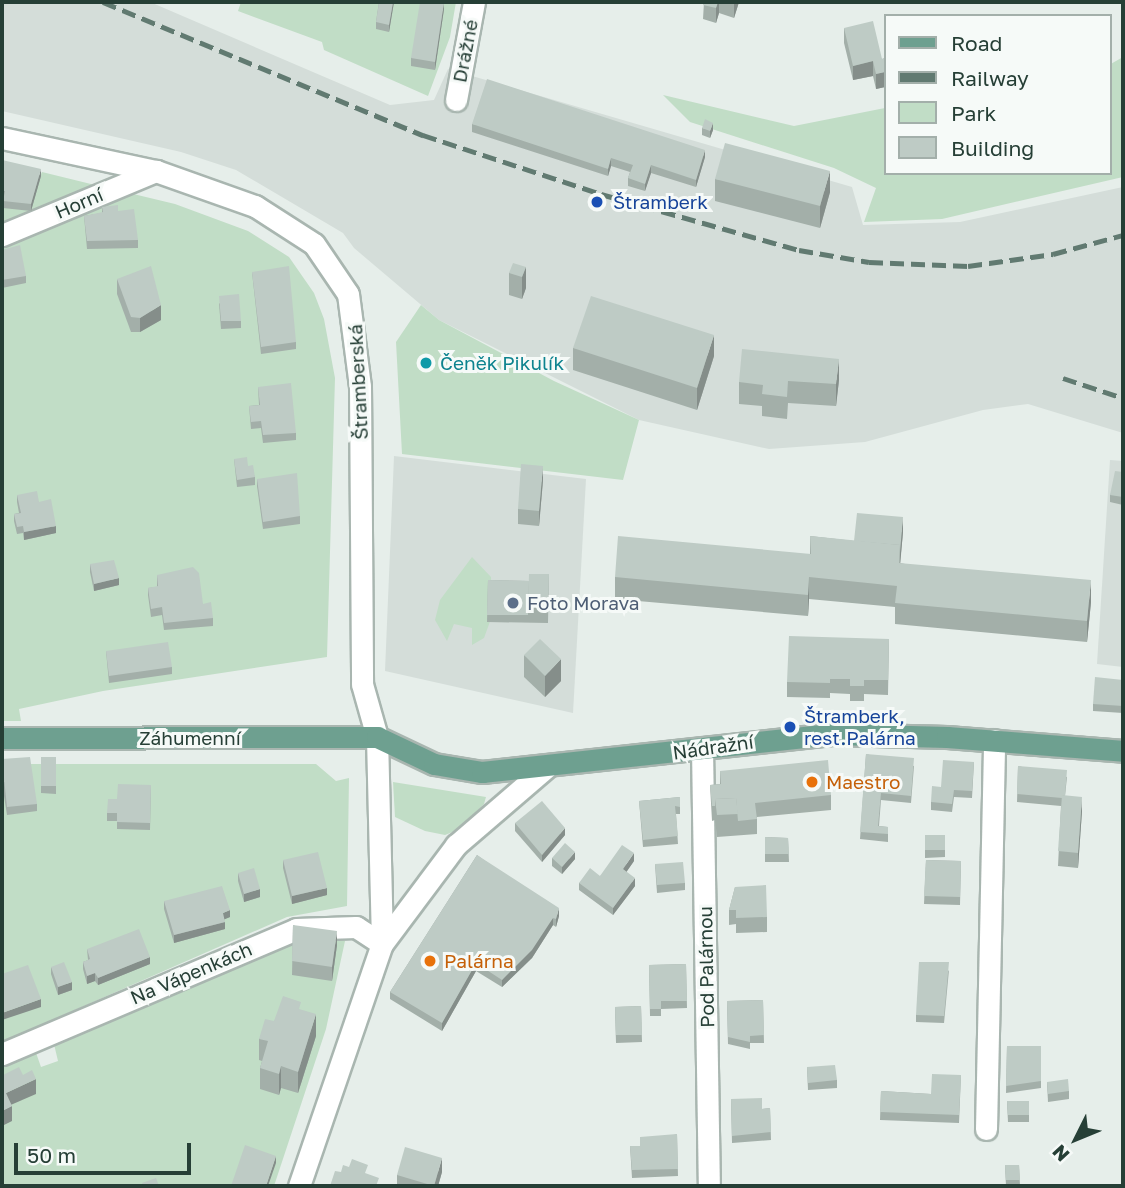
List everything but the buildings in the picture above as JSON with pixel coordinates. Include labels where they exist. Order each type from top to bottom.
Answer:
[{"type":"main road","name":"Nádražní","points":[[377,737],[434,764],[466,771],[548,766],[834,734],[994,740],[1123,751]]},
{"type":"main road","name":"Záhumenní","points":[[2,738],[377,737]]},
{"type":"street","name":"Drážné","points":[[456,100],[474,2]]},
{"type":"street","name":"Štramberská","points":[[2,138],[156,171],[231,196],[295,229],[329,260],[348,294],[355,315],[360,386],[362,684],[377,737]]},
{"type":"street","name":"Horní","points":[[2,235],[156,171]]},
{"type":"street","points":[[377,737],[382,944]]},
{"type":"street","points":[[986,1129],[994,740]]},
{"type":"street","name":"Pod Palárnou","points":[[702,748],[709,1186]]},
{"type":"street","points":[[299,1186],[382,944],[456,845],[548,766]]},
{"type":"street","name":"Na Vápenkách","points":[[2,1054],[296,929],[356,927],[382,944]]},
{"type":"shaded area","points":[[2,2],[150,2],[390,105],[434,100],[448,69],[852,187],[863,225],[960,222],[1123,187],[1123,433],[1028,404],[983,410],[865,442],[769,449],[639,420],[439,320],[354,248],[343,233],[236,170],[181,152],[2,111]]},
{"type":"shaded area","points":[[394,456],[586,479],[573,713],[385,671]]},
{"type":"shaded area","points":[[1110,460],[1123,461],[1123,667],[1097,664]]},
{"type":"green space","points":[[241,2],[456,2],[450,37],[428,96],[324,50],[322,42],[238,11]]},
{"type":"green space","points":[[1123,57],[1123,177],[942,219],[864,222],[876,188],[834,168],[690,122],[663,95],[794,126],[884,108],[884,175],[1111,175],[1111,64]]},
{"type":"green space","points":[[2,168],[40,176],[42,172],[95,185],[2,224]]},
{"type":"green space","points":[[125,192],[175,204],[248,231],[289,257],[314,293],[324,319],[335,378],[327,657],[103,691],[19,709],[21,721],[2,721],[2,246]]},
{"type":"green space","points":[[421,305],[439,320],[554,381],[639,420],[623,480],[402,454],[396,342]]},
{"type":"green space","points":[[472,557],[491,577],[492,616],[484,638],[472,645],[472,628],[454,624],[447,641],[435,620],[440,600]]},
{"type":"green space","points":[[2,764],[316,764],[336,781],[349,778],[347,906],[287,917],[2,1042]]},
{"type":"green space","points":[[393,782],[486,797],[484,804],[460,829],[445,835],[425,831],[395,817]]},
{"type":"green space","points":[[298,933],[345,941],[326,1029],[274,1186],[2,1186],[2,1065],[35,1050],[41,1067],[58,1061],[53,1040]]},
{"type":"railway","points":[[103,2],[423,135],[601,194],[799,250],[869,262],[968,266],[1053,254],[1123,235]]},
{"type":"railway","points":[[1063,378],[1123,398]]},
{"type":"place","name":"Štramberk","points":[[597,202]]},
{"type":"place","name":"Čeněk Pikulík","points":[[426,363]]},
{"type":"place","name":"Foto Morava","points":[[513,603]]},
{"type":"place","name":"Štramberk, rest.Palárna","points":[[790,727]]},
{"type":"place","name":"Maestro","points":[[812,782]]},
{"type":"place","name":"Palárna","points":[[430,961]]}]
